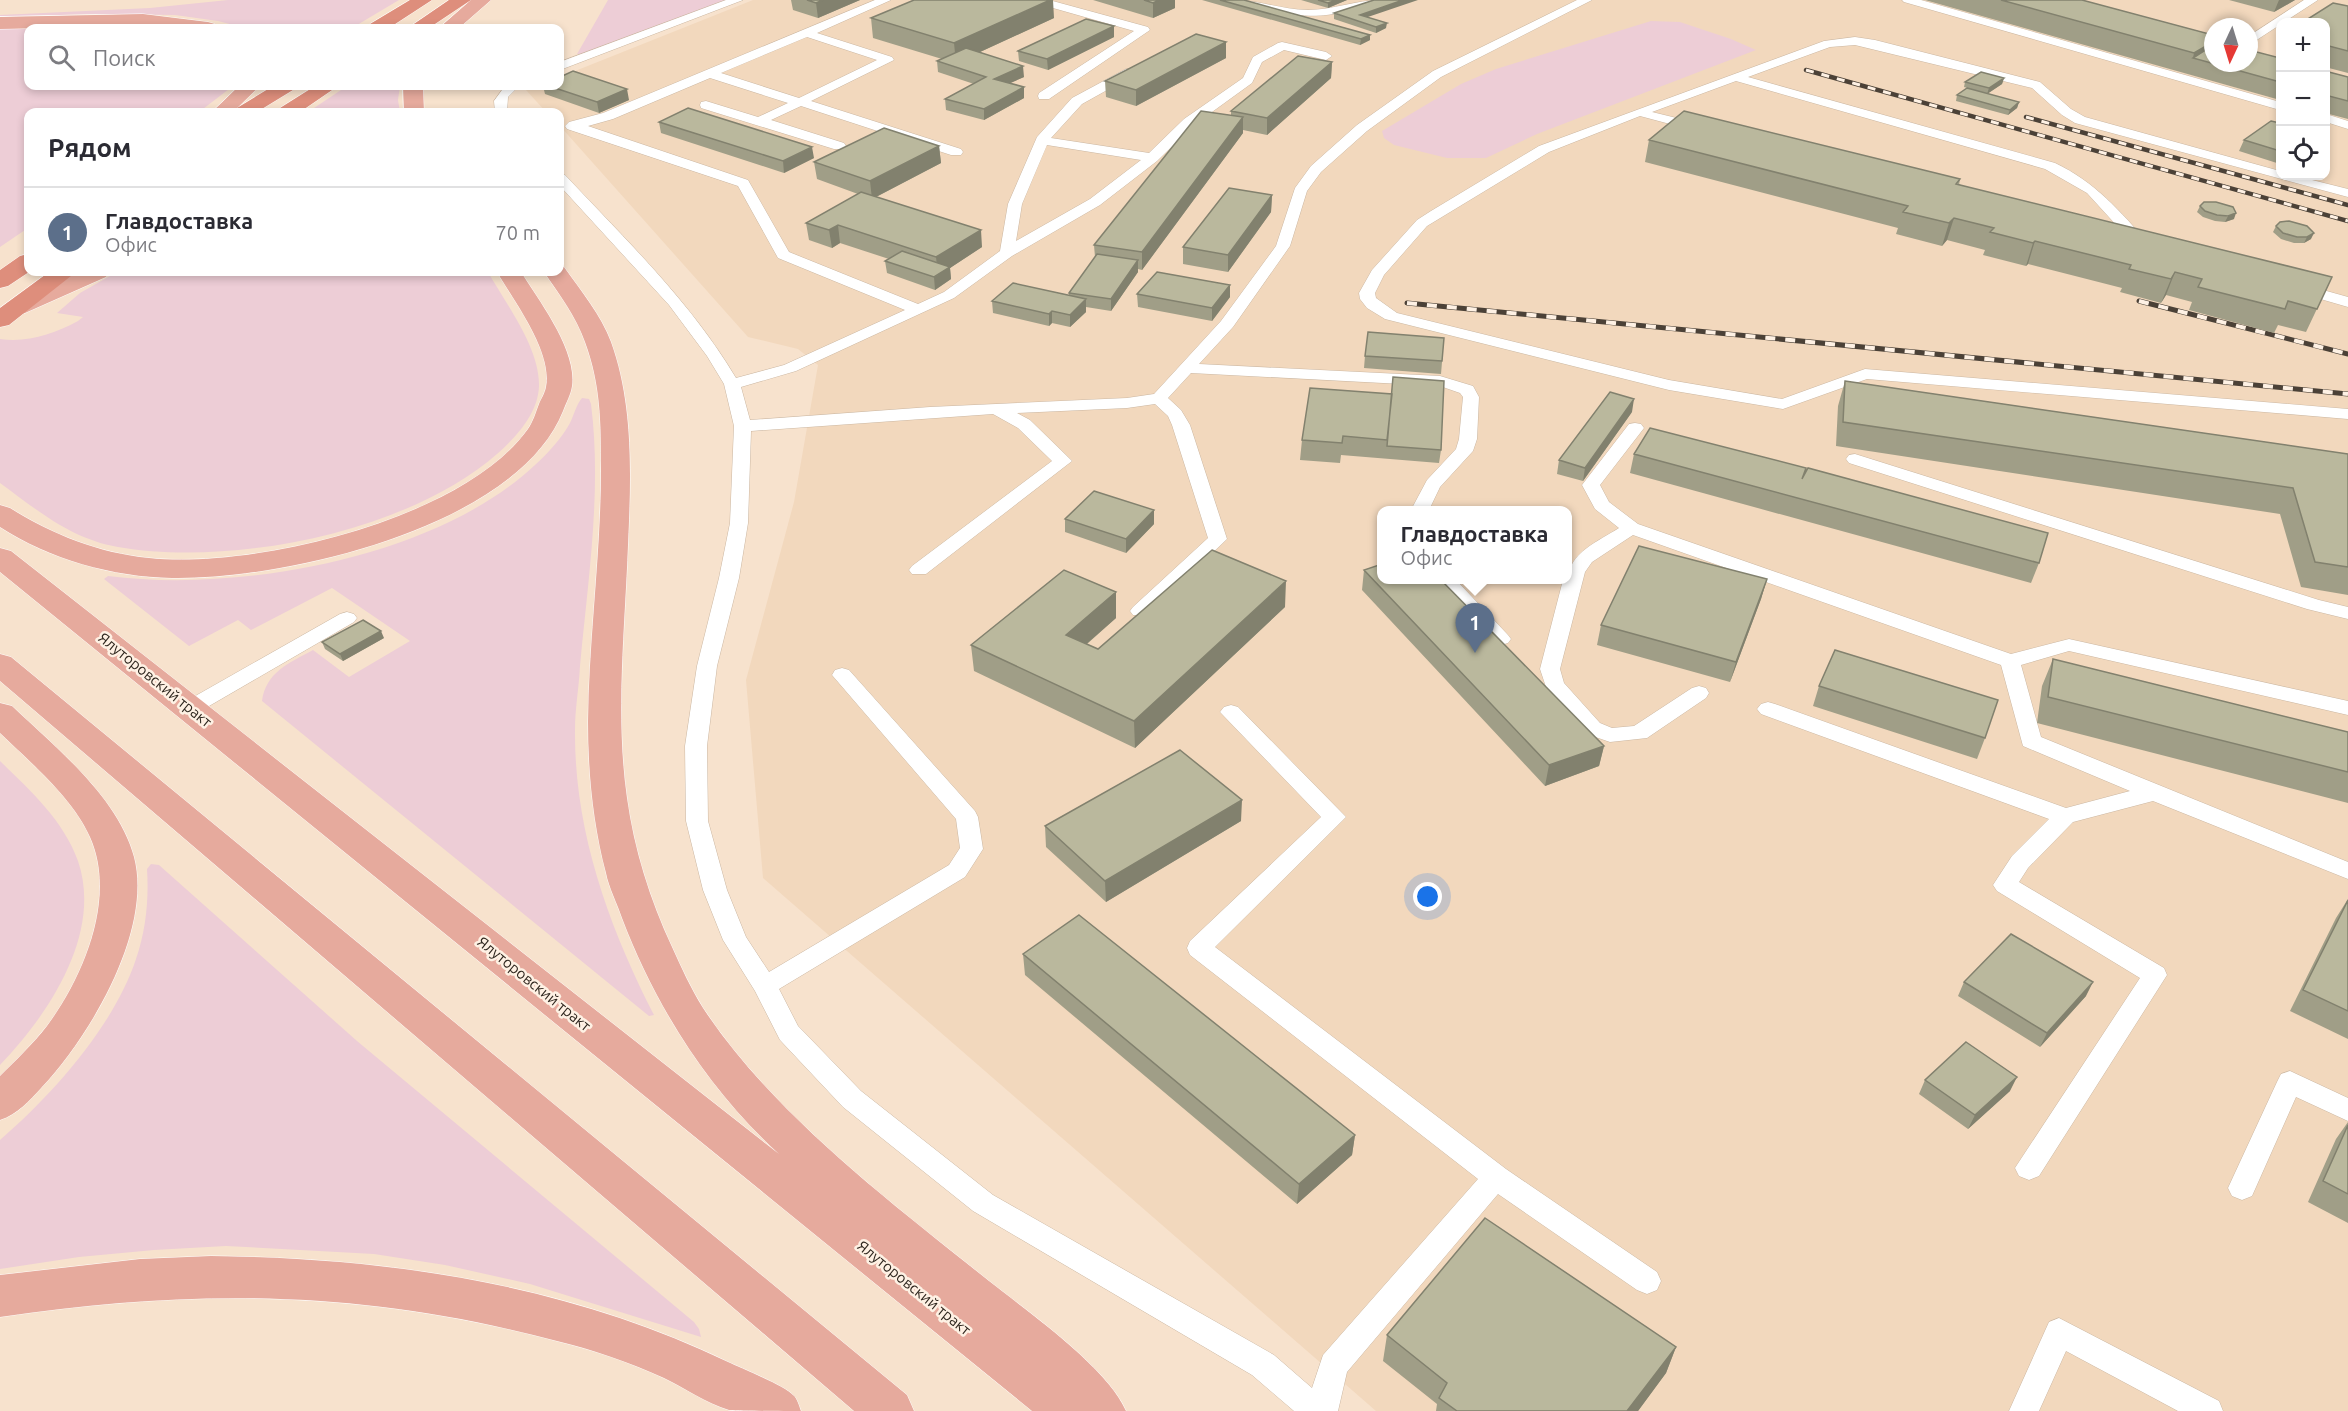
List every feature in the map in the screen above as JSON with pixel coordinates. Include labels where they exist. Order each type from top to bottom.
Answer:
[{"type":"highway","points":[[384,24],[423,0]]},
{"type":"highway","points":[[423,24],[462,0]]},
{"type":"highway","points":[[250,108],[280,90]]},
{"type":"highway","points":[[293,108],[322,90]]},
{"type":"highway","points":[[0,281],[24,263]]},
{"type":"highway","points":[[8,314],[59,276]]},
{"type":"main road","points":[[453,24],[482,0]]},
{"type":"main road","points":[[0,9],[141,2]]},
{"type":"main road","points":[[0,23],[143,20],[176,24]]},
{"type":"main road","points":[[226,108],[246,90]]},
{"type":"main road","points":[[413,90],[414,108]]},
{"type":"main road","points":[[8,314],[89,276]]},
{"type":"main road","points":[[0,514],[53,545],[131,564],[172,569],[221,567],[275,559],[327,548],[420,519],[491,479],[517,458],[539,435],[552,412],[560,385],[557,361],[547,337],[511,276]]},
{"type":"main road","points":[[559,276],[585,315],[598,342],[614,406],[615,510],[605,721],[609,797],[624,874],[652,946],[688,1017],[722,1064],[778,1127],[888,1226],[1052,1360],[1102,1411]]},
{"type":"main road","name":"Ялуторовский тракт","points":[[0,557],[1069,1411]]},
{"type":"main road","points":[[0,664],[890,1411]]},
{"type":"main road","points":[[0,714],[48,761],[95,814],[110,838],[117,865],[118,901],[109,942],[91,987],[69,1026],[38,1065],[0,1103]]},
{"type":"main road","points":[[0,1296],[63,1286],[140,1278],[240,1276],[331,1279],[411,1289],[504,1305],[620,1337],[713,1377],[777,1411]]},
{"type":"lane","points":[[564,65],[737,0]]},
{"type":"lane","points":[[567,127],[608,116],[885,0]]},
{"type":"lane","points":[[1036,0],[1144,30],[1044,96]]},
{"type":"lane","points":[[1240,0],[1279,11],[1321,14],[1331,14],[1375,0]]},
{"type":"lane","points":[[743,426],[996,409],[1127,403],[1159,398],[1227,324],[1283,246],[1300,191],[1324,162],[1362,128],[1437,75],[1586,0]]},
{"type":"lane","points":[[1908,0],[2276,105]]},
{"type":"lane","points":[[2258,36],[2312,0]]},
{"type":"lane","points":[[759,121],[888,60],[806,33]]},
{"type":"lane","points":[[2276,174],[2080,120],[2064,112],[2046,91],[2036,85],[1875,44],[1856,41],[1828,44],[1544,148],[1422,223],[1377,273],[1367,293],[1368,299],[1380,311],[1391,316],[1669,385],[1783,404],[1865,374],[2348,414]]},
{"type":"lane","points":[[732,384],[790,368],[937,302],[966,284],[1007,253],[1095,202],[1152,158],[1189,122],[1248,80],[1257,60],[1282,46],[1326,56]]},
{"type":"lane","points":[[1007,253],[1015,204],[1042,141],[1077,101],[1139,67]]},
{"type":"lane","points":[[708,73],[956,152]]},
{"type":"lane","points":[[1734,77],[2050,166],[2073,175],[2092,188],[2150,249],[2121,241]]},
{"type":"lane","points":[[500,108],[502,96],[509,90]]},
{"type":"lane","points":[[706,105],[839,146]]},
{"type":"lane","points":[[1639,112],[1719,134]]},
{"type":"lane","points":[[2330,120],[2348,125]]},
{"type":"lane","points":[[567,127],[743,183],[783,255],[918,310]]},
{"type":"lane","points":[[1042,141],[1152,158]]},
{"type":"lane","points":[[2299,180],[2348,194]]},
{"type":"lane","points":[[564,182],[679,307],[721,364],[732,384],[743,426],[738,523],[729,578],[707,666],[696,746],[697,821],[715,890],[735,940],[765,986],[789,1033],[852,1099],[983,1203],[1263,1365],[1316,1411]]},
{"type":"lane","points":[[2280,284],[2348,302]]},
{"type":"lane","points":[[1185,368],[1440,381],[1467,390],[1472,397],[1468,439],[1464,451],[1434,484],[1421,506]]},
{"type":"lane","points":[[1140,611],[1218,539],[1180,425],[1175,414],[1159,398]]},
{"type":"lane","points":[[919,570],[1063,461],[1024,424],[996,409]]},
{"type":"lane","points":[[1635,428],[1591,484],[1601,505],[1631,528],[2010,661],[2069,645],[2348,708]]},
{"type":"lane","points":[[1855,459],[2314,605],[2348,613]]},
{"type":"lane","points":[[1572,584],[1575,572],[1585,558],[1631,528]]},
{"type":"lane","points":[[1451,584],[1502,639]]},
{"type":"lane","points":[[1572,584],[1550,669],[1554,685],[1592,728],[1611,735],[1639,733],[1699,693]]},
{"type":"lane","points":[[190,708],[347,618]]},
{"type":"lane","points":[[2010,661],[2031,741],[2348,871]]},
{"type":"lane","points":[[765,986],[957,871],[972,849],[967,817],[842,675]]},
{"type":"lane","points":[[1768,709],[2065,816]]},
{"type":"lane","points":[[1231,712],[1335,817],[1199,948],[1496,1177],[1647,1281]]},
{"type":"lane","points":[[2030,1168],[2155,975],[2005,885],[2020,862],[2065,816],[2154,793]]},
{"type":"lane","points":[[2242,1188],[2290,1082],[2348,1110]]},
{"type":"lane","points":[[1323,1411],[1326,1390],[1335,1365],[1496,1177]]},
{"type":"lane","points":[[2024,1411],[2060,1332],[2208,1411]]},
{"type":"shaded area","points":[[228,0],[399,0],[359,24],[230,24],[175,15],[91,14],[0,17],[0,15],[150,8]]},
{"type":"shaded area","points":[[608,0],[729,0],[583,54],[577,54]]},
{"type":"shaded area","points":[[753,0],[2348,0],[2348,1411],[1376,1411],[763,878],[746,680],[794,502],[818,365],[798,349],[748,337],[564,130],[564,108],[542,108],[526,90],[564,90],[564,75]]},
{"type":"shaded area","points":[[1651,21],[1680,22],[1756,50],[1537,134],[1486,158],[1447,158],[1394,145],[1384,138],[1382,131],[1461,84],[1496,69]]},
{"type":"shaded area","points":[[24,27],[24,90],[228,90],[204,108],[24,108],[24,231],[0,247],[0,28]]},
{"type":"shaded area","points":[[341,90],[399,90],[399,108],[314,108]]},
{"type":"shaded area","points":[[110,276],[490,276],[521,327],[534,357],[538,372],[538,396],[525,424],[497,454],[460,481],[416,504],[368,523],[317,537],[265,547],[213,552],[164,552],[118,547],[85,537],[55,522],[0,483],[0,339],[20,340],[40,336],[78,321],[83,317],[57,313],[80,293]]},
{"type":"shaded area","points":[[582,398],[589,399],[591,404],[595,469],[593,535],[576,714],[576,768],[581,805],[597,877],[623,948],[654,1015],[649,1016],[262,701],[268,683],[280,670],[313,650],[349,677],[410,641],[332,588],[251,630],[238,620],[189,646],[104,579],[108,576],[160,580],[216,579],[275,573],[334,562],[391,545],[445,524],[494,497],[549,451],[570,423]]},
{"type":"shaded area","points":[[0,761],[55,819],[72,846],[84,889],[83,917],[77,944],[66,972],[36,1022],[0,1065]]},
{"type":"shaded area","points":[[151,864],[159,865],[357,1041],[694,1322],[701,1337],[530,1284],[445,1265],[374,1254],[226,1246],[79,1257],[0,1269],[0,1140],[60,1081],[97,1034],[113,1009],[126,984],[142,937],[148,892],[147,869]]},
{"type":"building","points":[[807,0],[823,0],[816,3]]},
{"type":"building","points":[[914,0],[1050,0],[954,43],[871,18]]},
{"type":"building","points":[[1220,0],[1244,0],[1370,35],[1361,39]]},
{"type":"building","points":[[1318,0],[1336,0],[1328,3]]},
{"type":"building","points":[[1374,0],[1403,0],[1360,15],[1387,23],[1376,27],[1334,13]]},
{"type":"building","points":[[2001,0],[2082,0],[2204,33],[2204,47],[2194,53]]},
{"type":"building","points":[[2333,3],[2348,6],[2348,51],[2330,46],[2330,18],[2309,18]]},
{"type":"building","points":[[1086,19],[1114,26],[1047,59],[1018,51]]},
{"type":"building","points":[[1196,34],[1226,42],[1136,90],[1105,81]]},
{"type":"building","points":[[966,48],[1023,66],[994,79],[1024,87],[984,109],[945,99],[986,77],[937,61]]},
{"type":"building","points":[[2204,51],[2204,61],[2193,58]]},
{"type":"building","points":[[2258,52],[2276,57],[2276,81],[2244,72],[2258,72]]},
{"type":"building","points":[[1298,56],[1332,62],[1267,118],[1231,111]]},
{"type":"building","points":[[573,71],[627,89],[597,102],[561,90],[564,90],[564,75]]},
{"type":"building","points":[[1981,72],[2004,78],[1989,88],[1965,82]]},
{"type":"building","points":[[2330,72],[2348,77],[2348,101],[2330,96]]},
{"type":"building","points":[[1967,88],[2019,102],[2010,110],[1957,95]]},
{"type":"building","points":[[688,108],[812,147],[783,161],[659,122]]},
{"type":"building","points":[[1201,111],[1243,117],[1142,252],[1094,245]]},
{"type":"building","points":[[1684,111],[1960,179],[1956,184],[2332,277],[2317,309],[2288,301],[2285,309],[2198,287],[2202,279],[2175,272],[2171,279],[2129,269],[2131,265],[1990,232],[1994,228],[1954,218],[1949,223],[1903,212],[1908,206],[1649,140]]},
{"type":"building","points":[[2271,121],[2276,122],[2276,150],[2244,140]]},
{"type":"building","points":[[884,128],[939,146],[870,181],[814,162]]},
{"type":"building","points":[[1229,188],[1272,195],[1228,255],[1183,247]]},
{"type":"building","points":[[861,192],[981,230],[936,257],[838,225],[829,230],[806,223]]},
{"type":"building","points":[[2204,202],[2216,202],[2233,207],[2236,213],[2228,216],[2205,211],[2200,206]]},
{"type":"building","points":[[2289,221],[2307,226],[2314,233],[2307,237],[2297,237],[2283,233],[2276,226],[2280,222]]},
{"type":"building","points":[[902,251],[950,267],[934,277],[885,261]]},
{"type":"building","points":[[1097,254],[1138,260],[1111,299],[1069,293]]},
{"type":"building","points":[[1157,272],[1230,285],[1212,308],[1137,294]]},
{"type":"building","points":[[1013,283],[1086,299],[1070,315],[1052,311],[1049,314],[992,301]]},
{"type":"building","points":[[1368,332],[1444,338],[1442,361],[1365,356]]},
{"type":"building","points":[[1393,377],[1444,381],[1441,450],[1387,446]]},
{"type":"building","points":[[1845,381],[2348,454],[2348,567],[2315,562],[2293,488],[1843,422]]},
{"type":"building","points":[[1310,388],[1392,394],[1387,440],[1343,436],[1342,443],[1302,440]]},
{"type":"building","points":[[1610,392],[1634,399],[1585,468],[1559,460]]},
{"type":"building","points":[[1650,428],[1806,468],[1802,479],[1808,468],[2048,533],[2039,563],[1634,454]]},
{"type":"building","points":[[1094,491],[1154,510],[1126,539],[1065,519]]},
{"type":"building","points":[[1639,546],[1767,579],[1736,662],[1601,625]]},
{"type":"building","points":[[1212,550],[1286,581],[1134,721],[971,645],[1064,570],[1116,592],[1066,635],[1098,649]]},
{"type":"building","points":[[1377,566],[1377,584],[1364,570]]},
{"type":"building","points":[[1377,584],[1445,584],[1604,746],[1549,765]]},
{"type":"building","points":[[363,620],[381,631],[340,654],[322,642]]},
{"type":"building","points":[[1835,650],[1998,700],[1985,738],[1819,686]]},
{"type":"building","points":[[2053,659],[2348,732],[2348,772],[2048,697]]},
{"type":"building","points":[[1180,750],[1242,800],[1105,881],[1045,826]]},
{"type":"building","points":[[2348,900],[2348,1011],[2303,990]]},
{"type":"building","points":[[1079,915],[1355,1135],[1299,1184],[1023,954]]},
{"type":"building","points":[[2011,934],[2093,982],[2047,1033],[1964,982]]},
{"type":"building","points":[[1966,1042],[2017,1077],[1975,1115],[1925,1080]]},
{"type":"building","points":[[2348,1125],[2348,1194],[2323,1181]]},
{"type":"building","points":[[1485,1218],[1676,1347],[1627,1411],[1457,1411],[1439,1398],[1447,1383],[1387,1335]]},
{"type":"railway","points":[[1806,70],[2348,221]]},
{"type":"railway","points":[[2026,117],[2348,205]]},
{"type":"railway","points":[[2139,301],[2348,354]]},
{"type":"railway","points":[[1407,303],[2348,394]]},
{"type":"place","name":"Главдоставка","points":[[1475,653]]}]
